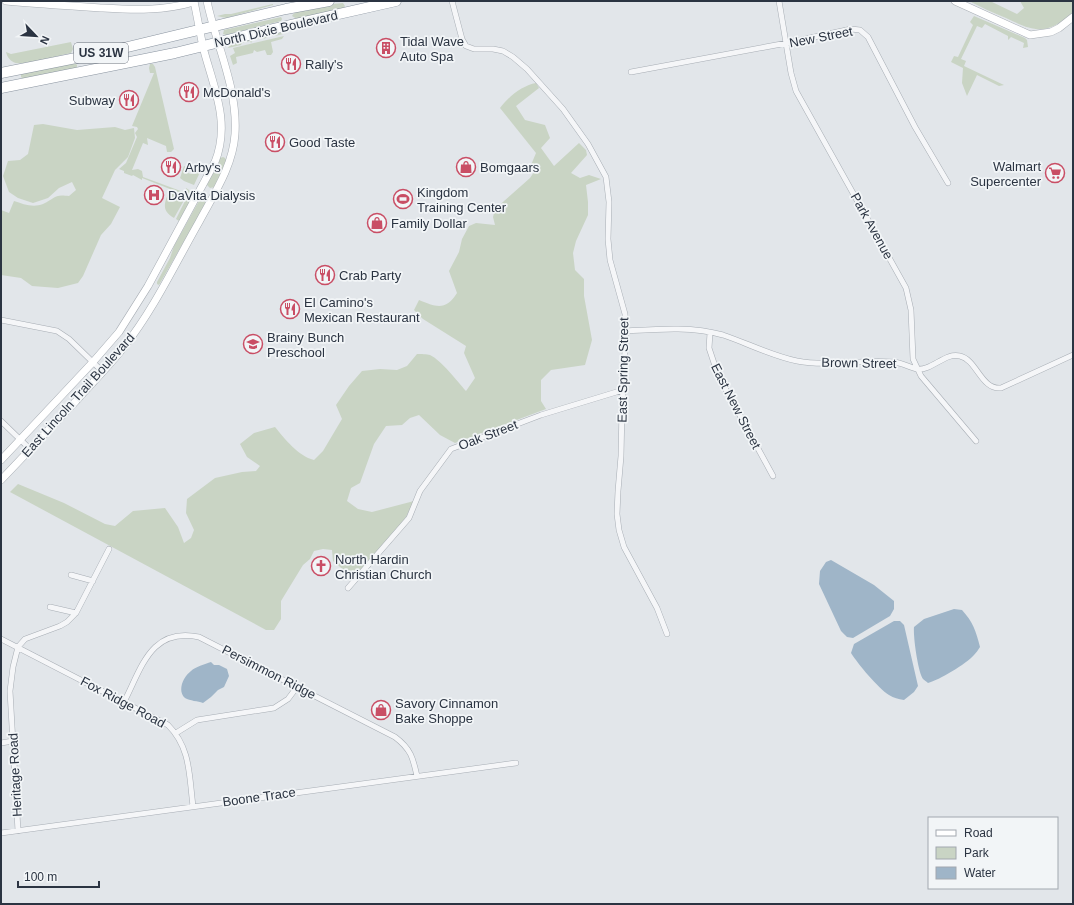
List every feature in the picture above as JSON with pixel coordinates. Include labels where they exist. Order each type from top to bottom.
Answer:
[{"type":"highway","name":"North Dixie Boulevard","points":[[200,30],[329,1]]},
{"type":"highway","name":"North Dixie Boulevard","points":[[203,46],[396,1]]},
{"type":"highway","name":"US 31W","points":[[1,72],[118,50],[200,30]]},
{"type":"highway","name":"US 31W","points":[[1,88],[130,63],[203,46]]},
{"type":"street","points":[[6,1],[124,9],[165,9],[194,2]]},
{"type":"street","name":"East Lincoln Trail Boulevard","points":[[1,480],[103,372],[125,346],[147,314],[217,189],[229,163],[234,143],[236,118],[232,94],[207,1]]},
{"type":"street","name":"East Spring Street","points":[[452,1],[462,39],[466,46],[474,49],[498,50],[513,57],[527,69],[563,109],[588,144],[599,163],[608,185],[608,246],[610,260],[625,314],[626,331],[621,456],[618,491],[619,530],[624,547],[657,608],[667,634]]},
{"type":"street","name":"Park Avenue","points":[[779,1],[791,73],[796,91],[906,288],[911,310],[913,359],[917,369],[943,404],[976,441]]},
{"type":"street","points":[[955,1],[1030,35],[1051,32],[1059,28],[1073,17]]},
{"type":"street","name":"East Lincoln Trail Boulevard","points":[[1,460],[108,347],[129,318],[189,212],[219,152],[222,136],[222,118],[203,46],[194,2]]},
{"type":"street","name":"New Street","points":[[631,72],[787,43],[851,29],[860,30],[864,32],[875,49],[915,127],[948,183]]},
{"type":"street","points":[[1,320],[57,331],[69,339],[103,372]]},
{"type":"street","name":"Brown Street","points":[[626,331],[688,330],[723,336],[797,361],[828,363],[894,362],[917,369]]},
{"type":"street","name":"East New Street","points":[[710,333],[709,348],[725,390],[774,476]]},
{"type":"street","points":[[917,369],[926,368],[946,358],[959,356],[968,361],[992,388],[996,388],[1006,386],[1073,355]]},
{"type":"street","name":"Oak Street","points":[[348,588],[409,518],[420,492],[451,449],[540,415],[623,390]]},
{"type":"street","points":[[1,421],[30,449]]},
{"type":"street","points":[[18,648],[25,639],[60,626],[67,622],[76,613],[109,549]]},
{"type":"street","points":[[71,575],[93,581]]},
{"type":"street","points":[[50,607],[76,613]]},
{"type":"street","name":"Persimmon Ridge","points":[[124,702],[149,653],[156,645],[166,638],[179,635],[194,636],[208,640],[395,737],[404,744],[410,752],[417,776]]},
{"type":"street","name":"Fox Ridge Road","points":[[1,639],[168,725],[182,742],[186,754],[193,806]]},
{"type":"street","name":"Heritage Road","points":[[18,648],[13,667],[10,691],[18,831]]},
{"type":"street","points":[[176,733],[192,722],[204,718],[274,708],[288,699],[297,687]]},
{"type":"street","points":[[1,743],[13,741]]},
{"type":"street","name":"Boone Trace","points":[[1,833],[516,763]]},
{"type":"green space","points":[[969,1],[990,1],[1017,14],[1024,8],[1020,1],[1073,1],[1073,12],[1056,25],[1048,28],[1033,29],[1016,23]]},
{"type":"green space","points":[[343,3],[345,6],[344,9],[297,19],[292,16],[300,10],[307,8]]},
{"type":"green space","points":[[273,4],[226,18],[217,16]]},
{"type":"green space","points":[[974,16],[1025,38],[1027,40],[1028,47],[1023,48],[1024,43],[1011,37],[1008,40],[1008,36],[985,24],[982,28],[977,26],[961,59],[966,61],[964,66],[1004,85],[999,86],[977,75],[967,96],[962,83],[963,68],[951,62],[954,56],[958,57],[973,25],[970,22]]},
{"type":"green space","points":[[281,17],[281,21],[226,35],[223,34],[224,30]]},
{"type":"green space","points":[[281,32],[283,34],[253,40],[251,43],[250,41],[228,48],[230,44]]},
{"type":"green space","points":[[284,36],[282,39],[271,42],[273,52],[271,55],[267,55],[265,50],[257,52],[254,50],[253,53],[236,57],[237,63],[233,65],[230,56],[235,53],[233,48]]},
{"type":"green space","points":[[71,42],[73,49],[71,53],[26,63],[12,62],[6,52],[11,54]]},
{"type":"green space","points":[[75,63],[77,65],[77,69],[24,80],[21,77],[21,73]]},
{"type":"green space","points":[[150,64],[153,64],[155,67],[174,149],[171,152],[167,152],[166,146],[147,138],[148,145],[143,143],[132,170],[138,169],[142,171],[143,177],[186,193],[186,188],[189,190],[192,198],[179,221],[176,219],[188,195],[174,218],[165,209],[165,202],[170,189],[124,173],[124,171],[119,169],[126,163],[137,137],[135,133],[138,129],[137,127],[132,126],[154,73],[150,73]]},
{"type":"green space","points":[[536,83],[539,88],[516,106],[525,120],[545,125],[550,138],[541,148],[554,166],[579,143],[586,150],[587,155],[571,173],[580,178],[589,175],[601,179],[586,185],[588,215],[576,241],[573,253],[575,270],[584,279],[584,296],[592,340],[585,365],[551,370],[541,380],[541,401],[546,409],[455,443],[440,435],[419,415],[410,418],[402,425],[386,426],[374,444],[360,483],[351,488],[347,501],[358,509],[372,512],[414,501],[406,517],[395,532],[353,578],[333,561],[332,550],[323,549],[314,551],[310,559],[303,565],[281,601],[281,619],[274,630],[266,630],[10,492],[18,484],[64,503],[105,524],[115,526],[133,511],[165,508],[178,527],[184,543],[191,538],[194,530],[186,513],[187,499],[215,478],[242,472],[256,471],[260,466],[247,457],[240,444],[254,433],[275,427],[297,451],[314,460],[323,451],[342,419],[336,405],[349,386],[362,371],[380,369],[397,370],[407,366],[417,354],[429,355],[444,366],[466,391],[475,378],[464,353],[466,346],[423,319],[414,310],[419,300],[440,306],[449,303],[453,299],[457,293],[449,271],[459,252],[462,239],[469,226],[476,223],[495,225],[493,217],[495,209],[530,178],[534,172],[531,165],[536,153],[500,108],[516,92],[526,86]]},
{"type":"green space","points":[[43,124],[77,130],[115,127],[125,130],[134,128],[135,138],[128,157],[115,170],[102,198],[120,207],[111,224],[101,235],[83,276],[78,283],[58,288],[32,286],[21,278],[1,275],[1,210],[9,213],[14,201],[36,206],[43,204],[57,196],[69,196],[76,190],[72,182],[59,188],[48,198],[33,203],[18,198],[9,192],[3,176],[8,161],[20,160],[28,154],[34,125]]},
{"type":"green space","points":[[223,157],[227,161],[215,187],[210,188],[207,185],[220,158]]},
{"type":"green space","points":[[184,166],[186,167],[185,172],[191,174],[195,170],[200,172],[194,185],[180,178]]},
{"type":"green space","points":[[200,199],[204,200],[206,203],[159,285],[157,282],[170,258],[174,246]]},
{"type":"water","points":[[831,560],[874,585],[894,601],[894,609],[890,616],[853,638],[847,637],[841,631],[819,584],[820,571],[826,562]]},
{"type":"water","points":[[954,609],[962,610],[969,619],[980,647],[970,659],[959,667],[939,679],[928,683],[923,679],[919,669],[915,646],[914,627],[924,619]]},
{"type":"water","points":[[894,621],[900,621],[904,625],[918,686],[914,692],[904,700],[893,697],[884,692],[868,676],[851,653],[854,644]]},
{"type":"water","points":[[211,662],[214,665],[219,665],[227,669],[229,676],[224,687],[218,690],[203,703],[185,698],[181,692],[183,680],[195,668]]},
{"type":"place","name":"Tidal Wave Auto Spa","points":[[386,48]]},
{"type":"place","name":"Rally's","points":[[291,64]]},
{"type":"place","name":"McDonald's","points":[[189,92]]},
{"type":"place","name":"Subway","points":[[129,100]]},
{"type":"place","name":"Good Taste","points":[[275,142]]},
{"type":"place","name":"Arby's","points":[[171,167]]},
{"type":"place","name":"Bomgaars","points":[[466,167]]},
{"type":"place","name":"Walmart Supercenter","points":[[1055,173]]},
{"type":"place","name":"DaVita Dialysis","points":[[154,195]]},
{"type":"place","name":"Kingdom Training Center","points":[[403,199]]},
{"type":"place","name":"Family Dollar","points":[[377,223]]},
{"type":"place","name":"Crab Party","points":[[325,275]]},
{"type":"place","name":"El Camino's Mexican Restaurant","points":[[290,309]]},
{"type":"place","name":"Brainy Bunch Preschool","points":[[253,344]]},
{"type":"place","name":"North Hardin Christian Church","points":[[321,566]]},
{"type":"place","name":"Savory Cinnamon Bake Shoppe","points":[[381,710]]}]
